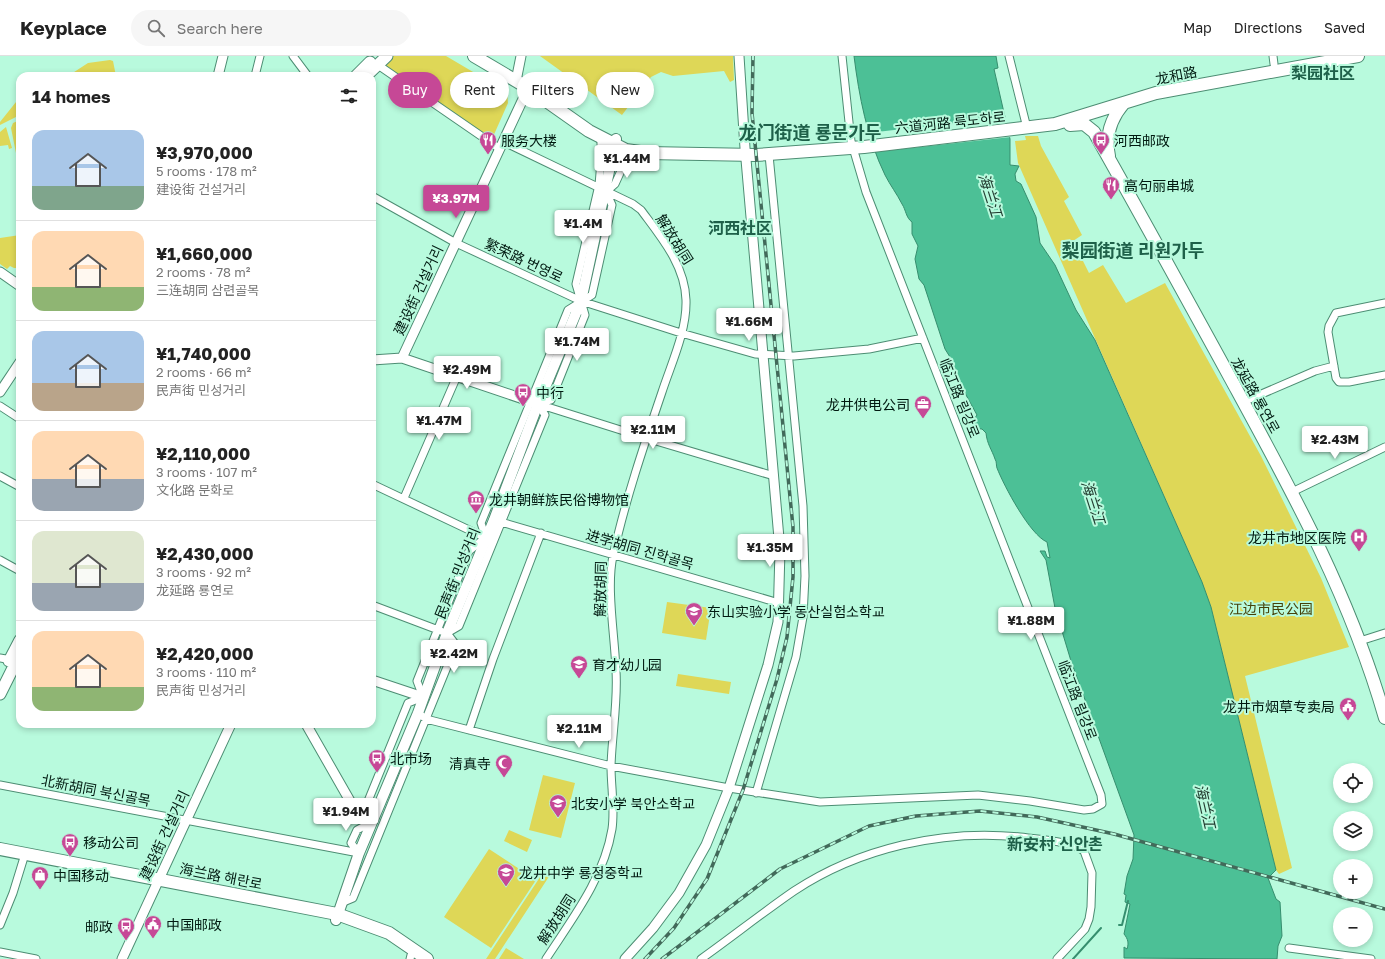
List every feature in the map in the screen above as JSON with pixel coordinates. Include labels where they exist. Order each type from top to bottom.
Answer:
[{"type":"highway","name":"六道河路 륙도하로","points":[[474,56],[517,78]]},
{"type":"highway","name":"六道河路 륙도하로","points":[[485,56],[517,78]]},
{"type":"highway","name":"龙和路","points":[[1139,95],[1165,84],[1274,60],[1315,56]]},
{"type":"highway","name":"龙和路","points":[[1139,95],[1161,93],[1358,56]]},
{"type":"highway","name":"六道河路 륙도하로","points":[[1023,126],[1139,95]]},
{"type":"highway","name":"龙延路 룡연로","points":[[1139,95],[1123,105],[1113,120],[1108,141],[1114,160],[1295,490]]},
{"type":"highway","name":"龙延路 룡연로","points":[[1114,160],[1115,143],[1119,125],[1139,95]]},
{"type":"highway","name":"六道河路 륙도하로","points":[[560,108],[600,138],[616,143],[646,147],[745,151],[769,155],[1023,126],[1055,124],[1123,105]]},
{"type":"highway","name":"六道河路 륙도하로","points":[[564,108],[630,151],[647,153],[745,151],[858,144]]},
{"type":"highway","points":[[1071,114],[1083,117],[1092,123],[1108,141]]},
{"type":"highway","name":"龙延路 룡연로","points":[[1055,124],[1081,124],[1087,126],[1094,132],[1114,160],[1250,399],[1295,490],[1385,689]]},
{"type":"highway","name":"龙延路 룡연로","points":[[1364,640],[1385,718]]},
{"type":"highway","name":"海兰路 해란로","points":[[0,849],[24,857],[158,882],[338,912],[389,933],[427,959]]},
{"type":"highway","name":"海兰路 해란로","points":[[0,856],[24,857]]},
{"type":"highway","name":"海兰路 해란로","points":[[338,912],[413,958]]},
{"type":"main road","points":[[361,72],[377,60],[387,56]]},
{"type":"main road","points":[[369,72],[377,60]]},
{"type":"main road","name":"民声街 민성거리","points":[[338,912],[359,853],[372,822],[406,754],[422,716],[423,697],[443,631],[486,538],[498,521],[534,403],[581,301],[602,191],[616,143]]},
{"type":"main road","points":[[0,679],[13,659]]},
{"type":"main road","points":[[0,694],[13,659]]},
{"type":"street","points":[[219,72],[223,56]]},
{"type":"street","points":[[256,72],[260,56]]},
{"type":"street","points":[[293,56],[305,72]]},
{"type":"street","points":[[518,72],[521,56]]},
{"type":"street","points":[[625,959],[653,928],[689,877],[706,845],[729,788],[768,665],[778,622],[780,550],[745,151],[739,56]]},
{"type":"street","name":"临江路 림강로","points":[[422,716],[469,730],[611,766],[729,788],[829,802],[978,795],[1030,801],[1084,810],[1093,809],[1102,804],[1098,788],[866,192],[842,56]]},
{"type":"street","points":[[1009,56],[1023,126]]},
{"type":"street","name":"解放胡同","points":[[377,60],[502,146],[633,204],[641,210],[676,260],[682,272],[686,311],[681,333],[646,438],[614,555],[612,611],[617,681],[611,766],[612,829],[601,866],[584,902],[546,959]]},
{"type":"street","name":"建设街 건설거리","points":[[402,358],[519,108]]},
{"type":"street","points":[[600,138],[602,191],[615,184],[630,151]]},
{"type":"street","points":[[756,792],[791,678],[799,639],[805,597],[805,530],[769,155]]},
{"type":"street","name":"繁荣路 번영로","points":[[376,198],[456,243],[581,301],[681,333],[762,355],[787,354],[794,356],[869,349],[923,338]]},
{"type":"street","points":[[0,272],[16,283]]},
{"type":"street","points":[[1384,303],[1341,311],[1334,314],[1328,329],[1336,378],[1342,383],[1385,375]]},
{"type":"street","points":[[376,360],[402,358],[534,403],[774,476]]},
{"type":"street","points":[[1250,399],[1314,371],[1334,366]]},
{"type":"street","points":[[0,392],[16,368]]},
{"type":"street","points":[[404,498],[457,376]]},
{"type":"street","points":[[486,538],[481,523],[534,403]]},
{"type":"street","points":[[0,406],[16,416]]},
{"type":"street","points":[[1295,490],[1385,447]]},
{"type":"street","points":[[0,476],[16,485]]},
{"type":"street","points":[[376,486],[486,538]]},
{"type":"street","points":[[443,631],[459,626],[498,521]]},
{"type":"street","name":"进学胡同 진학골목","points":[[498,521],[779,604]]},
{"type":"street","points":[[469,730],[492,659],[541,533]]},
{"type":"street","points":[[0,560],[16,569]]},
{"type":"street","points":[[376,606],[443,631],[456,645],[422,716]]},
{"type":"street","points":[[1364,640],[1385,633]]},
{"type":"street","points":[[376,681],[423,697]]},
{"type":"street","points":[[372,822],[366,806],[408,703],[423,697]]},
{"type":"street","name":"建设街 건설거리","points":[[122,959],[229,728]]},
{"type":"street","points":[[308,728],[354,808],[358,813],[372,822]]},
{"type":"street","points":[[338,912],[353,898],[406,754]]},
{"type":"street","name":"北新胡同 북신골목","points":[[0,785],[359,853]]},
{"type":"street","points":[[701,959],[795,891],[848,863],[898,846],[954,836],[979,835],[1032,838],[1072,845],[1084,851],[1091,865],[1092,873],[1091,907],[1089,919],[1085,929],[1056,959]]},
{"type":"street","points":[[0,925],[13,894],[24,857]]},
{"type":"street","points":[[1289,948],[1371,959]]},
{"type":"street","points":[[0,952],[36,959]]},
{"type":"green space","points":[[389,56],[446,56],[473,72],[450,72],[450,108],[506,108],[492,139],[442,105],[442,72],[395,72],[383,64]]},
{"type":"green space","points":[[540,56],[733,56],[734,80],[730,82],[724,71],[673,76],[661,72],[654,76],[654,72],[596,72],[596,96],[588,91],[588,72],[562,72]]},
{"type":"green space","points":[[110,60],[113,61],[115,72],[74,72],[88,63]]},
{"type":"green space","points":[[16,102],[16,117],[0,125],[0,122]]},
{"type":"green space","points":[[612,108],[627,108],[622,115]]},
{"type":"green space","points":[[16,122],[16,153],[11,128],[13,123]]},
{"type":"green space","points":[[6,127],[12,148],[9,149],[8,145],[0,146],[0,132]]},
{"type":"green space","name":"江边市民公园","points":[[1025,136],[1038,136],[1041,146],[1069,197],[1064,201],[1082,235],[1073,241],[1089,273],[1103,265],[1126,303],[1165,283],[1261,456],[1321,578],[1349,647],[1245,676],[1292,868],[1279,874],[1276,870],[1211,607],[1202,582],[1018,163],[1015,141],[1026,140]]},
{"type":"green space","points":[[16,236],[16,268],[10,266],[7,269],[0,264],[0,238]]},
{"type":"green space","points":[[667,602],[711,608],[706,640],[662,633]]},
{"type":"green space","points":[[678,674],[731,682],[729,694],[676,686]]},
{"type":"green space","points":[[543,775],[575,783],[561,838],[529,830]]},
{"type":"green space","points":[[509,830],[532,840],[527,852],[504,841]]},
{"type":"green space","points":[[489,849],[536,880],[491,948],[444,917]]},
{"type":"green space","points":[[544,871],[550,875],[495,959],[486,959]]},
{"type":"green space","points":[[506,948],[524,959],[499,959]]},
{"type":"water","name":"海兰江","points":[[854,56],[996,56],[998,68],[994,69],[1010,139],[1010,165],[1019,166],[1015,174],[1016,181],[1021,184],[1036,217],[1040,243],[1055,265],[1076,310],[1095,340],[1202,582],[1211,607],[1276,870],[1268,878],[1276,899],[1280,902],[1282,936],[1278,946],[1277,959],[1124,958],[1124,947],[1127,949],[1128,943],[1124,934],[1130,904],[1125,902],[1126,895],[1124,894],[1127,876],[1133,859],[1134,835],[1071,661],[1055,608],[1046,560],[1040,551],[1045,551],[1047,557],[1050,558],[1047,542],[1040,538],[1033,530],[1018,509],[1005,486],[988,444],[986,433],[982,429],[978,429],[974,419],[977,415],[960,384],[950,357],[945,349],[924,285],[919,279],[915,259],[918,246],[912,234],[912,222],[908,218],[903,206],[885,175],[873,146],[861,101]]},
{"type":"pier","points":[[1007,117],[1011,137],[874,152],[868,133]]},
{"type":"waterway","points":[[1119,925],[1122,925],[1128,901]]},
{"type":"waterway","points":[[1073,959],[1101,928]]},
{"type":"railway","points":[[645,959],[674,928],[707,879],[743,790],[777,679],[787,637],[793,577],[793,527],[752,113],[753,56]]},
{"type":"railway","points":[[662,959],[780,869],[869,826],[916,816],[980,811],[1037,817],[1114,834],[1385,909]]},
{"type":"place","name":"服务大楼","points":[[488,155]]},
{"type":"place","name":"河西邮政","points":[[1101,155]]},
{"type":"place","name":"高句丽串城","points":[[1111,200]]},
{"type":"place","name":"中行","points":[[523,407]]},
{"type":"place","name":"龙井供电公司","points":[[923,419]]},
{"type":"place","name":"龙井朝鲜族民俗博物馆","points":[[476,514]]},
{"type":"place","name":"龙井市地区医院","points":[[1359,552]]},
{"type":"place","name":"东山实验小学 동산실험소학교","points":[[694,626]]},
{"type":"place","name":"育才幼儿园","points":[[579,679]]},
{"type":"place","name":"龙井市烟草专卖局","points":[[1348,721]]},
{"type":"place","name":"北市场","points":[[377,773]]},
{"type":"place","name":"清真寺","points":[[504,778]]},
{"type":"place","name":"北安小学 북안소학교","points":[[558,818]]},
{"type":"place","name":"移动公司","points":[[70,857]]},
{"type":"place","name":"龙井中学 룡정중학교","points":[[506,887]]},
{"type":"place","name":"中国移动","points":[[40,890]]},
{"type":"place","name":"中国邮政","points":[[153,939]]},
{"type":"place","name":"邮政","points":[[126,941]]},
{"type":"district","name":"梨园社区","points":[[1323,73]]},
{"type":"district","name":"龙门街道 룡문가두","points":[[810,132]]},
{"type":"district","name":"河西社区","points":[[740,228]]},
{"type":"district","name":"梨园街道 리원가두","points":[[1133,250]]},
{"type":"district","name":"新安村 신안촌","points":[[1055,844]]}]
